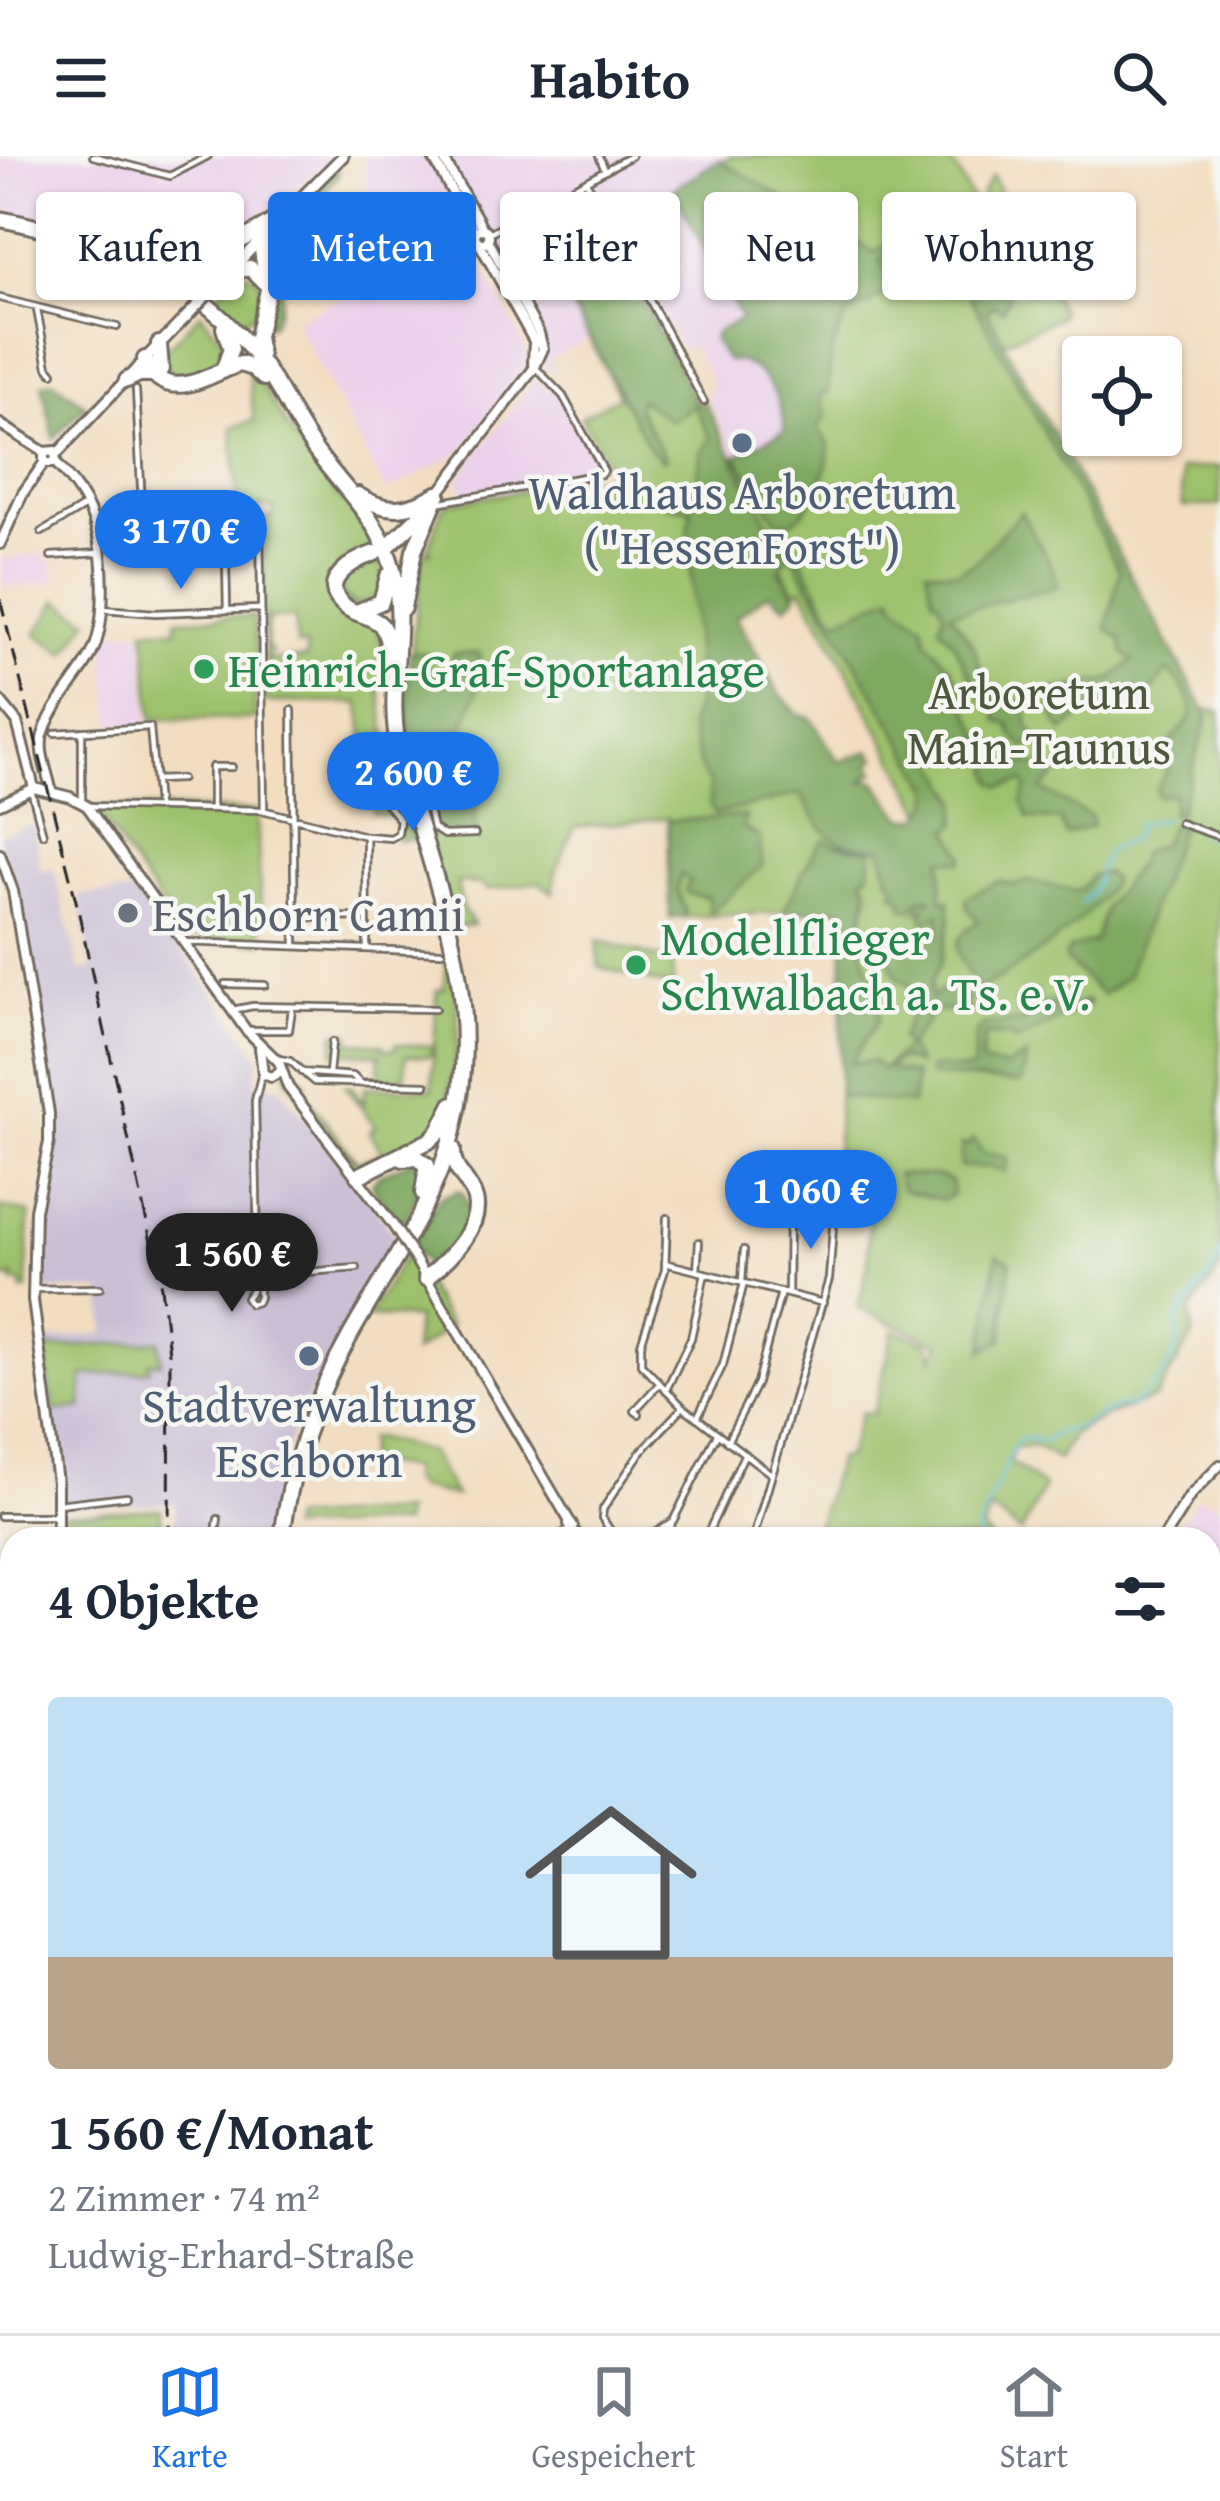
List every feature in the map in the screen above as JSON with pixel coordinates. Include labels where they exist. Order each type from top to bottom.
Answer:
[{"type":"highway","points":[[0,222],[36,229]]},
{"type":"highway","points":[[0,222],[124,259],[170,284],[222,322],[249,325],[258,317],[265,296],[258,272],[244,268]]},
{"type":"highway","points":[[268,236],[256,256],[268,290],[257,341],[264,372],[307,450],[366,522],[388,575],[390,743],[438,909],[456,992],[459,1059],[442,1150],[422,1198],[320,1382],[292,1455],[281,1527]]},
{"type":"highway","points":[[197,300],[264,372],[306,436],[371,518],[387,550],[397,590],[394,730],[448,924],[464,1004],[465,1060],[454,1166],[472,1190],[475,1207],[464,1237],[426,1277]]},
{"type":"highway","points":[[222,322],[231,349],[223,371]]},
{"type":"highway","points":[[158,371],[159,344]]},
{"type":"highway","points":[[145,359],[184,384],[205,381],[244,364],[264,372]]},
{"type":"highway","points":[[131,385],[139,374],[158,371]]},
{"type":"highway","points":[[349,489],[377,506],[398,510],[440,498]]},
{"type":"highway","points":[[389,653],[380,624],[353,611],[337,594],[337,577],[347,564],[382,549],[412,526],[440,498]]},
{"type":"highway","points":[[397,637],[414,551],[440,498]]},
{"type":"highway","points":[[353,611],[381,602],[388,575]]},
{"type":"highway","points":[[360,1179],[429,1142],[453,1104]]},
{"type":"highway","points":[[282,1527],[313,1413],[352,1332],[416,1226],[442,1170],[455,1126]]},
{"type":"highway","points":[[360,1179],[417,1157],[428,1169],[422,1198]]},
{"type":"highway","points":[[416,1226],[448,1187],[466,1190],[475,1207]]},
{"type":"main road","points":[[307,192],[343,156]]},
{"type":"main road","points":[[244,263],[256,256]]},
{"type":"main road","points":[[145,359],[202,300]]},
{"type":"street","points":[[94,156],[170,176],[208,156]]},
{"type":"street","points":[[432,156],[483,235]]},
{"type":"street","points":[[440,498],[533,366],[536,354],[534,341],[442,156]]},
{"type":"street","points":[[599,156],[605,170]]},
{"type":"street","points":[[483,235],[631,156]]},
{"type":"street","points":[[443,175],[455,180]]},
{"type":"street","points":[[586,181],[704,402]]},
{"type":"street","points":[[0,298],[117,327]]},
{"type":"street","points":[[37,309],[53,373]]},
{"type":"street","points":[[0,544],[23,493],[51,456],[131,385],[145,359]]},
{"type":"street","points":[[440,498],[602,474],[563,396],[533,366]]},
{"type":"street","points":[[131,385],[143,526],[260,518],[264,810]]},
{"type":"street","points":[[0,424],[51,456],[87,505],[99,553],[102,609],[92,653],[44,730],[42,748],[52,791]]},
{"type":"street","points":[[29,440],[45,445],[69,439]]},
{"type":"street","points":[[42,532],[87,505]]},
{"type":"street","points":[[51,556],[99,553]]},
{"type":"street","points":[[172,555],[226,561],[227,610]]},
{"type":"street","points":[[102,609],[155,613],[260,609]]},
{"type":"street","points":[[0,701],[17,722],[43,834]]},
{"type":"street","points":[[292,710],[296,946]]},
{"type":"street","points":[[56,733],[150,727],[157,806]]},
{"type":"street","points":[[82,731],[84,804],[272,1068],[393,1225],[572,1527]]},
{"type":"street","points":[[212,807],[212,767],[232,767]]},
{"type":"street","points":[[155,780],[181,779]]},
{"type":"street","points":[[0,804],[32,789],[52,791],[84,804],[264,810],[391,838],[398,834],[400,820],[381,797],[415,780],[423,784],[433,828],[446,835],[475,834]]},
{"type":"street","points":[[1180,823],[1220,837]]},
{"type":"street","points":[[366,836],[367,948]]},
{"type":"street","points":[[0,854],[13,891],[49,1113],[49,1142],[35,1210],[34,1289],[58,1527]]},
{"type":"street","points":[[296,918],[367,917]]},
{"type":"street","points":[[183,943],[442,952]]},
{"type":"street","points":[[225,984],[266,985]]},
{"type":"street","points":[[231,1010],[253,1005],[435,1009]]},
{"type":"street","points":[[246,1030],[290,1030],[292,1008]]},
{"type":"street","points":[[329,1079],[332,1042]]},
{"type":"street","points":[[357,1268],[257,1280],[256,1090],[272,1068],[293,1064],[301,1072],[329,1079],[353,1076],[361,1084],[426,1085]]},
{"type":"street","points":[[756,1527],[823,1303],[834,1215]]},
{"type":"street","points":[[727,1442],[757,1383],[785,1293],[789,1216]]},
{"type":"street","points":[[667,1218],[665,1263],[639,1352],[644,1369],[683,1407],[771,1474]]},
{"type":"street","points":[[666,1390],[691,1338],[701,1272],[699,1242]]},
{"type":"street","points":[[697,1418],[723,1365],[743,1283],[744,1250]]},
{"type":"street","points":[[665,1263],[823,1303]]},
{"type":"street","points":[[34,1289],[100,1288]]},
{"type":"street","points":[[639,1414],[635,1411],[659,1384]]},
{"type":"street","points":[[608,1527],[603,1509],[640,1453],[683,1407]]},
{"type":"street","points":[[671,1527],[717,1435]]},
{"type":"street","points":[[711,1527],[744,1455]]},
{"type":"street","points":[[1171,1527],[1190,1496],[1220,1466]]},
{"type":"street","points":[[58,1504],[127,1496]]},
{"type":"street","points":[[0,1516],[58,1516]]},
{"type":"street","points":[[217,1527],[218,1520]]},
{"type":"street","points":[[664,1527],[673,1521]]},
{"type":"shaded area","points":[[0,156],[332,156],[291,192],[268,192],[268,209],[244,227],[244,192],[36,192],[36,218],[0,209]]},
{"type":"shaded area","points":[[364,156],[730,156],[675,192],[500,192],[500,255],[482,221],[476,225],[476,192],[367,192]]},
{"type":"shaded area","points":[[680,202],[704,248],[704,300],[731,300],[796,424],[736,456],[707,397],[714,384],[693,345],[685,349],[654,300],[680,300]]},
{"type":"shaded area","points":[[476,253],[528,361],[463,451],[384,489],[295,321],[336,300],[476,300]]},
{"type":"shaded area","points":[[524,300],[569,300],[589,338],[550,359],[558,374],[543,363],[548,345]]},
{"type":"shaded area","points":[[537,377],[562,398],[597,462],[589,476],[470,496],[463,492],[459,478]]},
{"type":"shaded area","points":[[46,554],[48,563],[54,563],[54,582],[5,587],[0,559]]},
{"type":"shaded area","points":[[142,631],[149,726],[113,727],[105,651],[109,632]]},
{"type":"shaded area","points":[[34,824],[40,870],[54,870],[80,971],[92,969],[79,895],[140,892],[259,1056],[255,1078],[266,1086],[279,1087],[366,1194],[395,1238],[299,1414],[274,1484],[271,1527],[176,1527],[175,1503],[59,1507],[41,1341],[106,1333],[101,1290],[35,1291],[38,1233],[54,1129],[15,879],[0,835]]},
{"type":"shaded area","points":[[1198,1498],[1220,1505],[1220,1527],[1177,1527]]},
{"type":"green space","name":"Arboretum Main-Taunus","points":[[731,156],[949,156],[968,192],[882,192],[882,300],[975,300],[1206,718],[1203,709],[1220,711],[1220,1269],[1190,1312],[1193,1336],[1155,1398],[1074,1433],[1058,1460],[1035,1446],[1014,1448],[1010,1462],[1044,1487],[1024,1527],[1013,1527],[991,1510],[983,1527],[817,1527],[838,1458],[847,1457],[861,1412],[873,1414],[894,1330],[928,1343],[931,1361],[940,1344],[858,1308],[868,1265],[870,1189],[835,1182],[846,909],[670,918],[668,818],[574,827],[555,874],[553,893],[539,882],[487,890],[480,884],[457,882],[462,908],[473,925],[453,927],[416,804],[402,741],[399,677],[409,676],[423,553],[431,552],[428,549],[442,508],[609,476],[609,466],[581,417],[619,396],[569,300],[643,300],[728,463],[802,426],[738,300],[858,300],[858,192],[704,192],[704,234],[679,185]],"holes":[[[690,534],[768,545],[795,591],[802,588],[924,813],[921,844],[771,693]]]},
{"type":"green space","points":[[719,160],[773,192],[704,192],[704,248],[680,202],[680,192],[673,189]]},
{"type":"green space","points":[[333,169],[339,171],[323,192],[312,192]]},
{"type":"green space","points":[[992,176],[1000,192],[983,192]]},
{"type":"green space","points":[[268,239],[268,300],[280,300],[270,326],[265,325]]},
{"type":"green space","points":[[858,243],[874,252],[882,248],[882,296],[846,317],[831,351],[828,392],[820,395],[826,416],[818,427],[829,446],[826,467],[814,498],[792,522],[776,520],[736,456],[784,431],[780,406],[768,383],[750,366],[727,361],[713,340],[716,332],[741,319],[731,300],[858,300]]},
{"type":"green space","points":[[244,273],[259,280],[260,299],[256,311],[240,320],[215,300],[244,300]]},
{"type":"green space","points":[[569,300],[642,300],[694,404],[704,402],[787,558],[779,570],[797,596],[786,606],[769,593],[736,617],[779,693],[799,715],[811,718],[839,762],[870,751],[876,758],[870,764],[875,772],[862,781],[875,781],[903,818],[919,818],[931,803],[932,790],[777,528],[797,550],[837,620],[893,595],[896,604],[924,625],[927,641],[952,668],[990,752],[952,756],[924,739],[924,750],[933,755],[958,800],[957,824],[949,829],[964,856],[961,862],[942,859],[942,900],[949,900],[950,920],[941,963],[931,983],[931,999],[945,988],[958,987],[971,999],[964,1001],[972,1011],[934,1011],[908,1046],[918,1065],[902,1059],[886,1068],[916,1075],[912,1104],[839,1096],[844,913],[837,909],[783,912],[824,839],[836,845],[872,850],[869,873],[863,878],[869,890],[859,938],[879,1003],[878,1021],[850,1063],[874,1061],[881,1070],[907,1047],[900,1039],[919,994],[897,977],[888,956],[915,933],[938,936],[940,914],[925,922],[926,909],[917,911],[920,902],[931,897],[921,897],[910,910],[903,907],[903,900],[892,892],[896,887],[881,848],[849,845],[830,836],[800,794],[715,814],[710,783],[702,773],[689,726],[696,706],[697,678],[688,531],[692,510],[667,506],[678,496],[691,500],[695,494],[702,451],[711,438],[694,405],[671,421],[640,399],[637,407],[666,459],[650,449]]},
{"type":"green space","points":[[972,300],[1007,300],[1002,310],[994,305],[986,311],[1208,716],[1178,815],[1171,814],[1174,794],[1157,796],[1156,789],[1168,769],[1168,746],[1192,715],[1184,690],[1172,674],[1167,671],[1144,701],[1086,712],[1063,732],[1053,714],[1049,691],[1110,680],[1133,660],[1124,654],[1121,639],[1107,629],[1120,571]]},
{"type":"green space","points":[[994,300],[1055,300],[1061,311],[1059,317],[1004,342],[986,310]]},
{"type":"green space","points":[[201,313],[226,344],[217,363],[193,376],[164,367],[164,351]]},
{"type":"green space","points":[[249,375],[261,384],[309,462],[354,514],[375,547],[345,560],[332,589],[377,625],[384,654],[380,690],[385,729],[414,839],[397,840],[397,817],[373,813],[360,703],[266,702],[263,519],[273,517],[274,508],[258,506],[258,516],[239,518],[232,427],[254,421]],"holes":[[[294,617],[297,645],[306,646],[307,658],[267,660],[272,651],[266,645],[268,619]]]},
{"type":"green space","points":[[53,381],[86,406],[54,438],[42,384]]},
{"type":"green space","points":[[1220,467],[1220,505],[1183,507],[1181,469]]},
{"type":"green space","points":[[1021,512],[1051,564],[1058,587],[950,613],[973,644],[997,701],[1014,699],[1027,708],[1028,725],[1037,738],[1025,747],[1012,735],[1009,724],[998,722],[996,707],[985,703],[951,639],[939,626],[944,614],[933,597],[927,569],[958,572],[977,560]]},
{"type":"green space","points":[[377,556],[384,577],[378,599],[357,605],[349,601],[341,579]]},
{"type":"green space","points":[[58,600],[89,620],[66,654],[36,634]]},
{"type":"green space","name":"Heinrich-Graf-Sportanlage","points":[[253,616],[259,681],[255,682],[255,719],[152,719],[145,629],[177,629],[177,619]]},
{"type":"green space","points":[[410,652],[428,653],[426,676],[451,676],[453,653],[480,653],[478,689],[460,734],[463,741],[481,747],[475,834],[446,835],[433,828],[408,728]]},
{"type":"green space","points":[[996,762],[1030,763],[1056,775],[1041,789],[1091,817],[1092,826],[1066,835],[1060,820],[1029,818],[1022,802],[1027,787],[1023,781],[1002,787],[994,782],[990,770]]},
{"type":"green space","points":[[94,807],[257,811],[262,943],[182,935]]},
{"type":"green space","points":[[746,816],[743,827],[759,837],[763,865],[710,913],[708,897],[687,893],[690,881],[681,874],[677,889],[686,912],[683,917],[670,918],[668,821]]},
{"type":"green space","points":[[1171,824],[1181,826],[1127,976],[1103,995],[1064,958],[1069,949],[1095,941],[1106,906],[1139,862],[1140,853],[1162,844]]},
{"type":"green space","points":[[1105,873],[1113,880],[1090,910],[1032,957],[977,990],[957,947],[966,930],[979,921],[967,908],[966,898],[999,881],[1013,885],[1030,881],[1076,891],[1092,875]]},
{"type":"green space","name":"Modellflieger Schwalbach a. Ts. e.V.","points":[[597,940],[673,962],[673,987],[599,967]]},
{"type":"green space","points":[[446,951],[456,995],[457,1042],[450,1088],[436,1131],[360,1168],[286,1077],[288,1068],[307,1083],[301,1089],[357,1162],[383,1153],[369,1132],[375,1126],[345,1086],[351,1086],[364,1104],[364,1087],[432,1089],[437,990],[444,989]]},
{"type":"green space","points":[[1035,991],[1043,1005],[1055,1002],[1050,1014],[1087,1000],[1090,1004],[1016,1042],[1009,1036],[984,1036],[981,1063],[1004,1067],[1027,1056],[1021,1083],[930,1076],[929,1069],[934,1067],[973,1069],[975,1034],[984,1025],[1025,1022],[1015,1001]]},
{"type":"green space","points":[[335,1033],[350,1033],[350,1042],[383,1044],[384,1049],[395,1049],[396,1044],[432,1046],[431,1056],[406,1055],[405,1080],[379,1080],[380,1054],[334,1052]]},
{"type":"green space","points":[[973,1138],[983,1153],[1007,1157],[1005,1172],[960,1167],[962,1144],[969,1145]]},
{"type":"green space","points":[[415,1159],[427,1172],[401,1229],[371,1185],[379,1175]]},
{"type":"green space","points":[[897,1174],[939,1176],[951,1181],[953,1194],[943,1200],[903,1191]]},
{"type":"green space","points":[[460,1190],[468,1213],[462,1234],[428,1268],[411,1245],[440,1197]]},
{"type":"green space","points":[[0,1207],[29,1213],[27,1290],[22,1290],[21,1282],[13,1282],[13,1276],[0,1280]]},
{"type":"green space","points":[[406,1254],[417,1272],[419,1287],[426,1286],[450,1327],[413,1353],[416,1318],[367,1317]]},
{"type":"green space","points":[[997,1254],[1011,1262],[1002,1340],[983,1351]]},
{"type":"green space","points":[[159,1341],[161,1362],[149,1362],[149,1370],[83,1376],[82,1408],[54,1411],[44,1349]]},
{"type":"green space","points":[[368,1439],[429,1452],[455,1496],[417,1488],[410,1480],[411,1469],[366,1462]]},
{"type":"green space","points":[[161,1509],[161,1527],[60,1527],[61,1514]]},
{"type":"green space","points":[[404,1512],[402,1524],[289,1527],[291,1519]]},
{"type":"waterway","points":[[1099,870],[1108,850],[1133,839],[1138,824],[1166,819]]},
{"type":"waterway","points":[[1199,833],[1220,843]]},
{"type":"waterway","points":[[1080,904],[1092,893],[1098,876]]},
{"type":"waterway","points":[[979,1527],[1017,1441],[1044,1442],[1112,1409],[1134,1405],[1160,1379],[1179,1345],[1177,1319],[1216,1267],[1220,1252]]},
{"type":"railway","points":[[0,599],[77,905],[161,1287],[170,1361],[169,1527]]},
{"type":"place","name":"Waldhaus Arboretum (\"HessenForst\")","points":[[742,443]]},
{"type":"place","name":"Heinrich-Graf-Sportanlage","points":[[204,669]]},
{"type":"place","name":"Eschborn Camii","points":[[128,913]]},
{"type":"place","name":"Modellflieger Schwalbach a. Ts. e.V.","points":[[636,965]]},
{"type":"place","name":"Stadtverwaltung Eschborn","points":[[309,1356]]}]
